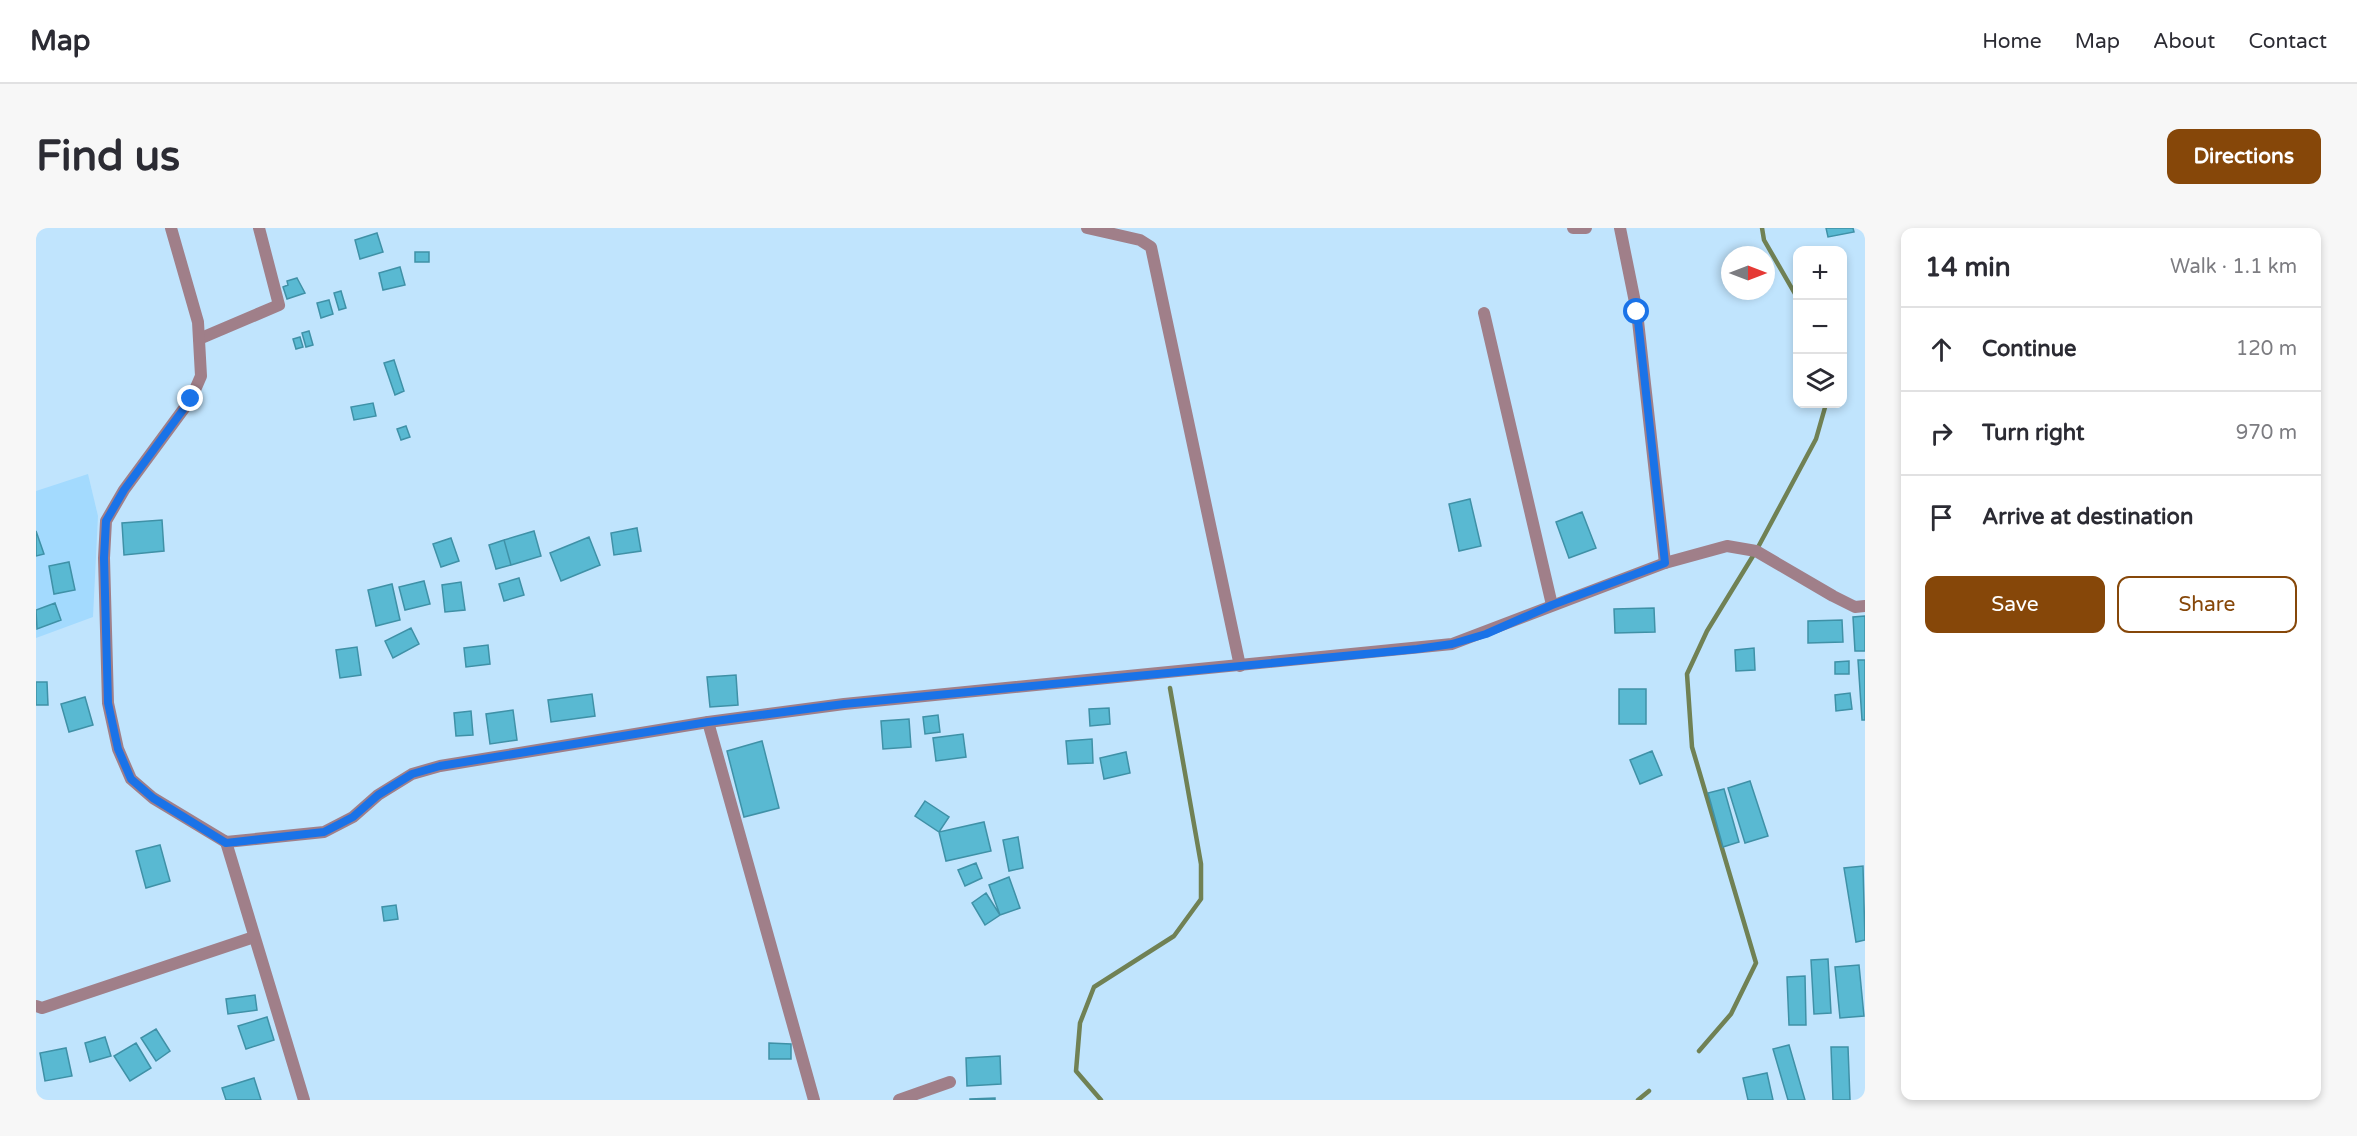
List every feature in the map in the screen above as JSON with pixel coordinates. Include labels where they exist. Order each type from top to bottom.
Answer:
[{"type":"street","points":[[171,228],[198,322],[201,376],[191,399],[124,490],[106,521],[104,558],[108,703],[118,749],[131,779],[153,798],[226,843],[324,832],[353,817],[378,795],[412,774],[440,766],[708,722],[844,704],[1452,644],[1486,634],[1552,605],[1665,563],[1727,546],[1756,551],[1833,596],[1856,607],[1865,606]]},
{"type":"street","points":[[199,339],[279,305],[259,228]]},
{"type":"street","points":[[1087,228],[1140,240],[1151,248],[1240,666]]},
{"type":"street","points":[[1573,228],[1587,228]]},
{"type":"street","points":[[1620,228],[1637,312],[1665,563]]},
{"type":"street","points":[[1484,313],[1552,605]]},
{"type":"street","points":[[708,722],[814,1100]]},
{"type":"street","points":[[226,843],[304,1100]]},
{"type":"street","points":[[36,1006],[42,1008],[254,937]]},
{"type":"street","points":[[899,1100],[950,1082]]},
{"type":"shaded area","points":[[88,474],[98,516],[93,617],[36,638],[36,491]]},
{"type":"building","points":[[1826,228],[1853,228],[1854,232],[1828,237]]},
{"type":"building","points":[[377,233],[383,252],[360,259],[355,240]]},
{"type":"building","points":[[415,252],[429,252],[429,262],[415,262]]},
{"type":"building","points":[[400,267],[405,285],[383,290],[379,273]]},
{"type":"building","points":[[297,278],[305,293],[287,299],[283,287],[288,285],[287,281]]},
{"type":"building","points":[[341,291],[346,308],[339,310],[334,293]]},
{"type":"building","points":[[329,300],[333,314],[321,318],[317,303]]},
{"type":"building","points":[[309,331],[313,345],[306,347],[302,333]]},
{"type":"building","points":[[300,337],[303,347],[296,349],[293,339]]},
{"type":"building","points":[[394,360],[404,391],[395,395],[384,363]]},
{"type":"building","points":[[373,403],[376,416],[354,420],[351,407]]},
{"type":"building","points":[[406,426],[410,437],[401,440],[397,429]]},
{"type":"building","points":[[1470,499],[1481,546],[1459,551],[1449,504]]},
{"type":"building","points":[[1582,512],[1596,548],[1569,558],[1556,522]]},
{"type":"building","points":[[162,520],[164,551],[124,555],[122,523]]},
{"type":"building","points":[[637,528],[641,551],[614,555],[611,533]]},
{"type":"building","points":[[36,531],[44,554],[36,556]]},
{"type":"building","points":[[534,531],[541,556],[511,565],[504,540]]},
{"type":"building","points":[[589,537],[600,565],[561,581],[550,553]]},
{"type":"building","points":[[451,538],[459,561],[441,567],[433,544]]},
{"type":"building","points":[[504,540],[511,565],[496,569],[489,545]]},
{"type":"building","points":[[69,562],[75,590],[54,594],[49,566]]},
{"type":"building","points":[[519,578],[524,595],[504,601],[499,584]]},
{"type":"building","points":[[424,581],[430,604],[405,610],[399,587]]},
{"type":"building","points":[[461,582],[465,610],[445,612],[442,585]]},
{"type":"building","points":[[392,584],[400,620],[376,626],[368,590]]},
{"type":"building","points":[[55,603],[61,620],[37,629],[36,610]]},
{"type":"building","points":[[1654,608],[1655,632],[1615,633],[1614,609]]},
{"type":"building","points":[[1865,616],[1865,651],[1855,651],[1853,617]]},
{"type":"building","points":[[1842,620],[1843,642],[1808,643],[1808,621]]},
{"type":"building","points":[[411,628],[419,644],[393,658],[385,641]]},
{"type":"building","points":[[488,645],[490,664],[466,667],[464,648]]},
{"type":"building","points":[[357,647],[361,675],[340,678],[336,650]]},
{"type":"building","points":[[1754,648],[1755,670],[1736,671],[1735,650]]},
{"type":"building","points":[[1858,660],[1865,660],[1865,720],[1862,720]]},
{"type":"building","points":[[1849,661],[1849,674],[1835,674],[1835,662]]},
{"type":"building","points":[[736,675],[738,705],[710,707],[707,677]]},
{"type":"building","points":[[36,682],[47,682],[48,705],[36,705]]},
{"type":"building","points":[[1619,689],[1646,689],[1646,724],[1619,724]]},
{"type":"building","points":[[1850,693],[1852,709],[1836,711],[1835,695]]},
{"type":"building","points":[[592,694],[595,716],[551,722],[548,700]]},
{"type":"building","points":[[85,697],[93,725],[69,732],[61,704]]},
{"type":"building","points":[[1109,708],[1110,724],[1090,726],[1089,709]]},
{"type":"building","points":[[513,710],[517,740],[490,744],[486,714]]},
{"type":"building","points":[[471,711],[473,735],[456,736],[454,713]]},
{"type":"building","points":[[938,715],[940,732],[925,734],[923,717]]},
{"type":"building","points":[[909,719],[911,747],[883,749],[881,721]]},
{"type":"building","points":[[963,734],[966,757],[936,761],[933,738]]},
{"type":"building","points":[[1092,739],[1093,763],[1068,764],[1066,741]]},
{"type":"building","points":[[762,741],[779,808],[744,817],[727,751]]},
{"type":"building","points":[[1652,751],[1662,775],[1640,784],[1630,760]]},
{"type":"building","points":[[1126,752],[1130,773],[1104,779],[1100,758]]},
{"type":"building","points":[[1750,781],[1768,836],[1745,843],[1728,788]]},
{"type":"building","points":[[1724,789],[1739,842],[1723,847],[1708,793]]},
{"type":"building","points":[[925,801],[949,817],[939,832],[915,816]]},
{"type":"building","points":[[984,822],[991,851],[946,861],[939,832]]},
{"type":"building","points":[[1018,837],[1023,868],[1009,871],[1003,840]]},
{"type":"building","points":[[160,845],[170,881],[146,888],[136,851]]},
{"type":"building","points":[[976,863],[982,878],[965,886],[958,870]]},
{"type":"building","points":[[1863,866],[1865,940],[1856,942],[1844,868]]},
{"type":"building","points":[[1009,877],[1020,908],[1000,915],[989,885]]},
{"type":"building","points":[[986,893],[1000,915],[985,925],[972,903]]},
{"type":"building","points":[[396,905],[398,919],[384,921],[382,907]]},
{"type":"building","points":[[1828,959],[1831,1013],[1814,1014],[1811,960]]},
{"type":"building","points":[[1859,965],[1864,1016],[1840,1018],[1835,967]]},
{"type":"building","points":[[1805,976],[1806,1025],[1789,1025],[1787,977]]},
{"type":"building","points":[[255,995],[257,1010],[228,1014],[226,999]]},
{"type":"building","points":[[267,1017],[274,1040],[246,1049],[238,1026]]},
{"type":"building","points":[[156,1029],[170,1051],[156,1061],[141,1038]]},
{"type":"building","points":[[105,1037],[111,1056],[90,1062],[85,1043]]},
{"type":"building","points":[[136,1043],[151,1068],[130,1081],[114,1056]]},
{"type":"building","points":[[769,1043],[791,1044],[791,1059],[769,1059]]},
{"type":"building","points":[[1789,1045],[1805,1100],[1788,1100],[1773,1049]]},
{"type":"building","points":[[1831,1047],[1848,1047],[1850,1100],[1833,1100]]},
{"type":"building","points":[[66,1048],[72,1076],[45,1081],[40,1053]]},
{"type":"building","points":[[1000,1056],[1001,1084],[967,1086],[966,1058]]},
{"type":"building","points":[[1767,1073],[1773,1100],[1748,1100],[1743,1078]]},
{"type":"building","points":[[254,1078],[261,1100],[226,1100],[222,1088]]},
{"type":"building","points":[[995,1098],[995,1100],[970,1100],[970,1099]]},
{"type":"waterway","points":[[1762,228],[1764,240],[1793,290]]},
{"type":"waterway","points":[[1699,1051],[1731,1014],[1756,963],[1692,747],[1687,674],[1707,631],[1756,551],[1816,439],[1825,408]]},
{"type":"waterway","points":[[1101,1100],[1076,1071],[1080,1023],[1094,987],[1174,936],[1201,899],[1201,864],[1170,688]]},
{"type":"waterway","points":[[1638,1100],[1649,1091]]},
{"type":"route","points":[[191,399],[124,490],[106,521],[104,558],[108,703],[118,749],[131,779],[153,798],[226,843],[324,832],[353,817],[378,795],[412,774],[440,766],[708,722],[844,704],[1417,649],[1452,644],[1486,634],[1552,605],[1665,563],[1637,312]]}]
